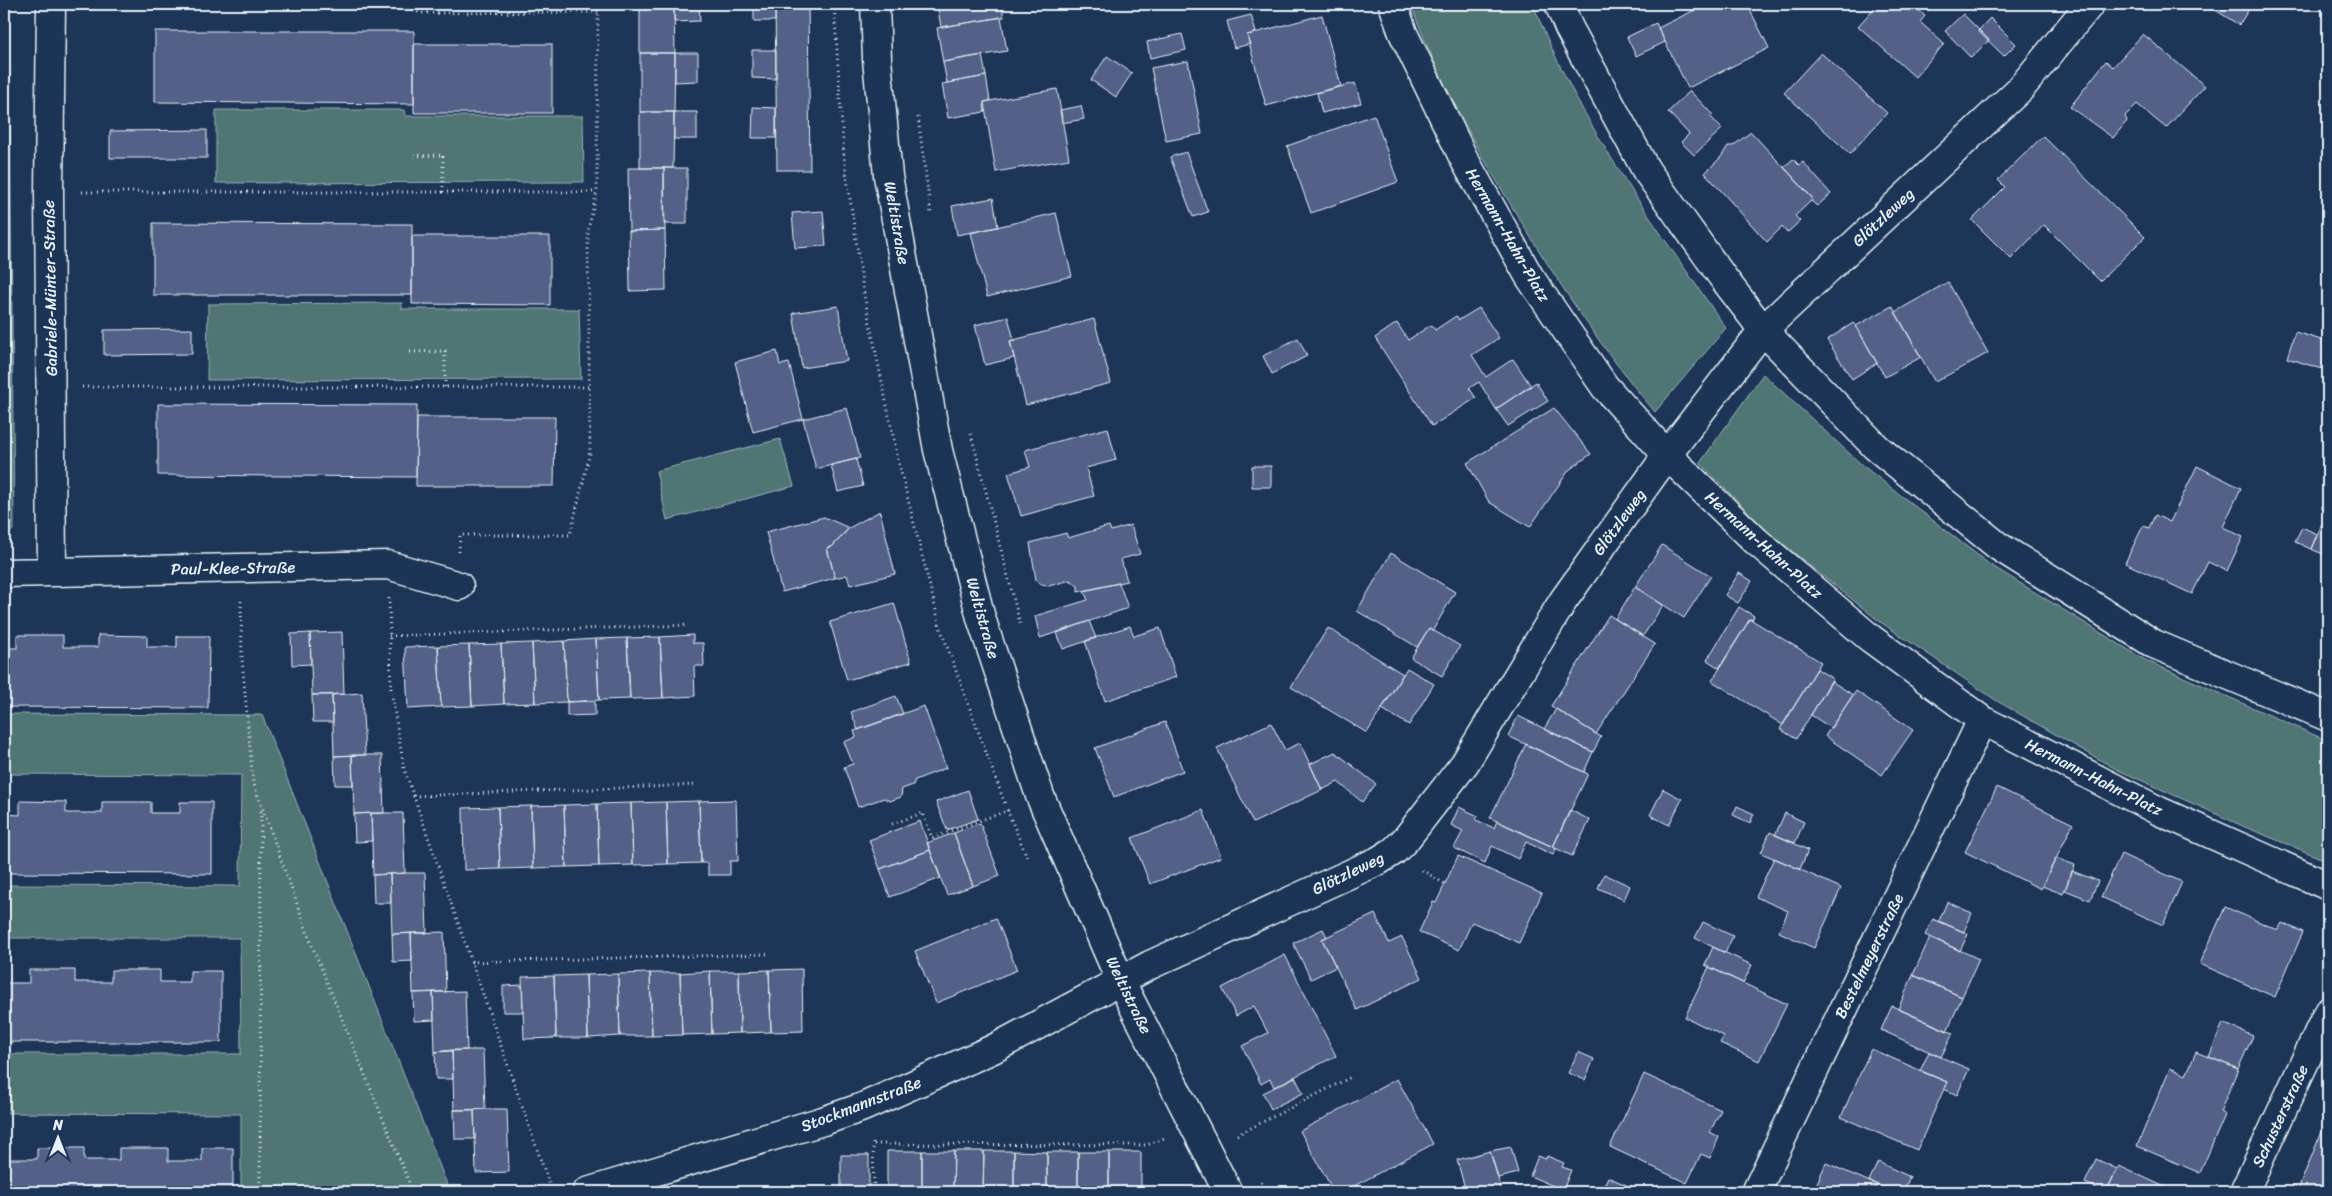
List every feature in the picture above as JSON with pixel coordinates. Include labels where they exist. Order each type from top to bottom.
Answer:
[{"type":"street","name":"Gabriele-Münter-Straße","points":[[51,4],[49,192],[52,572]]},
{"type":"street","name":"Weltistraße","points":[[875,4],[877,60],[888,176],[938,450],[981,618],[1042,798],[1121,982],[1228,1192]]},
{"type":"street","name":"Hermann-Hahn-Platz","points":[[1393,4],[1403,32],[1464,159],[1529,276],[1604,386],[1667,455],[1756,541],[1870,638],[1982,720],[2159,811],[2328,886]]},
{"type":"street","points":[[1559,4],[1569,28],[1646,170],[1763,330],[1876,447],[1998,546],[2154,644],[2328,718]]},
{"type":"street","name":"Glötzleweg","points":[[1121,982],[1150,965],[1378,861],[1394,851],[1465,763],[1563,601],[1667,455],[1763,330],[2021,88],[2090,4]]},
{"type":"street","name":"Paul-Klee-Straße","points":[[4,573],[388,565],[459,586]]},
{"type":"street","name":"Bestelmeyerstraße","points":[[1756,1192],[1982,720]]},
{"type":"street","name":"Stockmannstraße","points":[[587,1192],[823,1122],[863,1107],[993,1049],[1121,982]]},
{"type":"street","name":"Schusterstraße","points":[[2244,1192],[2328,1012]]},
{"type":"path","points":[[399,4],[420,13],[598,12]]},
{"type":"path","points":[[459,586],[460,535],[570,535],[590,453],[588,230],[597,192],[598,4]]},
{"type":"path","points":[[918,115],[932,220]]},
{"type":"path","points":[[414,156],[443,155],[443,192]]},
{"type":"path","points":[[49,192],[597,192]]},
{"type":"path","points":[[410,352],[445,351],[445,387]]},
{"type":"path","points":[[51,387],[589,387]]},
{"type":"path","points":[[970,427],[1023,632]]},
{"type":"path","points":[[388,565],[391,690],[404,768],[552,1192]]},
{"type":"path","points":[[241,568],[242,659],[253,782],[313,948],[413,1192]]},
{"type":"path","points":[[389,636],[688,625]]},
{"type":"path","points":[[413,796],[696,785]]},
{"type":"path","points":[[892,824],[923,813],[932,838],[1042,798]]},
{"type":"path","points":[[260,804],[260,1192]]},
{"type":"path","points":[[1421,869],[1445,884]]},
{"type":"path","points":[[472,962],[770,954]]},
{"type":"path","points":[[1236,1136],[1351,1077]]},
{"type":"path","points":[[863,1107],[874,1144],[874,1192]]},
{"type":"path","points":[[874,1144],[1146,1145],[1193,1124]]},
{"type":"path","points":[[1231,1127],[1240,1144]]},
{"type":"path","points":[[1258,1176],[1267,1192]]},
{"type":"green space","points":[[4,4],[9,4],[14,528],[4,541]]},
{"type":"green space","points":[[423,4],[587,4],[587,6],[428,7]]},
{"type":"green space","points":[[1411,4],[1533,4],[1551,48],[1595,131],[1620,172],[1726,328],[1655,412],[1584,319],[1504,194],[1446,88]]},
{"type":"green space","points":[[216,110],[404,110],[405,116],[583,116],[584,182],[216,183]]},
{"type":"green space","points":[[402,303],[402,309],[579,309],[581,379],[207,380],[208,304]]},
{"type":"green space","points":[[1763,374],[1862,465],[1989,564],[2145,660],[2328,741],[2328,861],[2245,827],[2116,769],[1997,701],[1879,621],[1768,532],[1700,463]]},
{"type":"green space","points":[[780,439],[794,486],[667,520],[656,471]]},
{"type":"green space","points":[[4,714],[262,715],[450,1192],[241,1192],[241,1114],[4,1113],[4,1054],[241,1054],[240,938],[4,938],[4,885],[240,886],[241,775],[4,774]]},
{"type":"building","points":[[640,4],[674,4],[675,53],[640,53]]},
{"type":"building","points":[[674,4],[699,4],[700,21],[674,22]]},
{"type":"building","points":[[754,4],[775,4],[775,21],[754,21]]},
{"type":"building","points":[[775,4],[808,4],[810,170],[777,170]]},
{"type":"building","points":[[937,4],[1001,4],[1004,17],[941,27]]},
{"type":"building","points":[[1707,4],[1747,4],[1769,48],[1688,88],[1658,28]]},
{"type":"building","points":[[1878,4],[1912,4],[1925,16],[1920,22],[1944,44],[1915,77],[1858,26]]},
{"type":"building","points":[[2206,4],[2252,4],[2239,25]]},
{"type":"building","points":[[1963,14],[1989,40],[1971,58],[1945,31]]},
{"type":"building","points":[[1251,15],[1256,33],[1247,35],[1250,44],[1234,48],[1227,21]]},
{"type":"building","points":[[1322,15],[1341,86],[1266,106],[1247,35]]},
{"type":"building","points":[[1001,17],[1007,51],[943,62],[937,28]]},
{"type":"building","points":[[1990,18],[2016,44],[2004,56],[1978,31]]},
{"type":"building","points":[[1656,23],[1665,42],[1636,56],[1627,37]]},
{"type":"building","points":[[155,31],[414,31],[414,104],[155,102]]},
{"type":"building","points":[[1182,34],[1186,50],[1150,58],[1147,42]]},
{"type":"building","points":[[2143,34],[2205,86],[2166,128],[2137,104],[2125,116],[2127,121],[2113,138],[2070,107],[2106,61],[2113,67]]},
{"type":"building","points":[[414,44],[552,44],[552,113],[414,113]]},
{"type":"building","points":[[752,50],[776,50],[776,79],[752,78]]},
{"type":"building","points":[[640,53],[675,53],[674,112],[640,112]]},
{"type":"building","points":[[675,53],[698,53],[698,81],[675,82]]},
{"type":"building","points":[[1821,53],[1887,113],[1850,154],[1784,93]]},
{"type":"building","points":[[982,55],[986,76],[947,83],[943,62]]},
{"type":"building","points":[[1107,56],[1132,73],[1116,97],[1091,80]]},
{"type":"building","points":[[1188,61],[1202,134],[1166,141],[1151,68]]},
{"type":"building","points":[[986,76],[990,101],[984,102],[985,112],[948,118],[942,84]]},
{"type":"building","points":[[1355,83],[1361,103],[1322,113],[1317,93]]},
{"type":"building","points":[[1057,89],[1069,159],[996,172],[984,102]]},
{"type":"building","points":[[1690,91],[1713,115],[1710,116],[1722,129],[1694,155],[1681,142],[1689,134],[1668,112]]},
{"type":"building","points":[[1081,106],[1084,119],[1062,123],[1060,110]]},
{"type":"building","points":[[753,107],[776,108],[776,138],[752,138]]},
{"type":"building","points":[[640,112],[674,112],[673,168],[640,168]]},
{"type":"building","points":[[674,112],[697,112],[697,139],[674,139]]},
{"type":"building","points":[[1374,115],[1398,182],[1311,213],[1287,146]]},
{"type":"building","points":[[207,130],[207,158],[110,158],[110,131]]},
{"type":"building","points":[[1751,132],[1813,199],[1795,216],[1800,221],[1787,233],[1782,227],[1767,242],[1705,173],[1721,157],[1728,146],[1733,146]]},
{"type":"building","points":[[2043,136],[2145,237],[2100,281],[2044,225],[2011,259],[1972,220],[2005,187],[1998,180]]},
{"type":"building","points":[[1186,152],[1208,212],[1193,217],[1170,157]]},
{"type":"building","points":[[1793,159],[1799,165],[1803,162],[1831,194],[1817,206],[1784,167]]},
{"type":"building","points":[[628,168],[664,168],[665,230],[629,231]]},
{"type":"building","points":[[664,168],[687,168],[687,224],[664,224]]},
{"type":"building","points":[[993,198],[998,227],[957,235],[952,206]]},
{"type":"building","points":[[823,211],[826,246],[795,248],[792,213]]},
{"type":"building","points":[[1056,213],[1072,276],[987,297],[971,233]]},
{"type":"building","points":[[153,223],[412,224],[412,295],[153,295]]},
{"type":"building","points":[[665,230],[666,290],[630,291],[629,231]]},
{"type":"building","points":[[412,236],[550,236],[550,305],[412,304]]},
{"type":"building","points":[[1948,282],[1988,353],[1935,382],[1895,312]]},
{"type":"building","points":[[838,306],[847,361],[802,368],[793,313]]},
{"type":"building","points":[[1892,306],[1921,357],[1885,377],[1856,326]]},
{"type":"building","points":[[1479,308],[1499,338],[1472,355],[1486,377],[1513,359],[1531,386],[1496,409],[1479,382],[1469,388],[1476,398],[1432,426],[1375,338],[1397,323],[1408,340],[1431,325],[1435,330],[1456,316],[1459,320]]},
{"type":"building","points":[[1008,317],[1014,340],[1010,341],[1014,358],[985,365],[975,325]]},
{"type":"building","points":[[1094,319],[1111,383],[1026,405],[1010,341]]},
{"type":"building","points":[[1853,323],[1877,363],[1852,379],[1827,340]]},
{"type":"building","points":[[192,329],[192,354],[104,355],[104,330]]},
{"type":"building","points":[[2295,332],[2328,342],[2322,369],[2287,358]]},
{"type":"building","points":[[1298,338],[1307,356],[1272,374],[1263,356]]},
{"type":"building","points":[[777,351],[780,365],[789,363],[803,419],[753,432],[735,362]]},
{"type":"building","points":[[1536,382],[1548,401],[1508,426],[1496,409]]},
{"type":"building","points":[[158,404],[417,405],[416,477],[158,475]]},
{"type":"building","points":[[847,408],[860,458],[816,469],[803,419]]},
{"type":"building","points":[[1554,408],[1591,454],[1569,470],[1530,527],[1489,502],[1467,463]]},
{"type":"building","points":[[417,417],[555,417],[554,486],[416,486]]},
{"type":"building","points":[[1108,428],[1116,460],[1086,468],[1094,496],[1021,516],[1008,473],[1030,467],[1025,450]]},
{"type":"building","points":[[856,459],[863,486],[838,492],[831,465]]},
{"type":"building","points":[[1252,466],[1271,466],[1271,487],[1252,487]]},
{"type":"building","points":[[2197,466],[2241,488],[2223,527],[2243,537],[2227,571],[2208,562],[2192,594],[2125,563],[2143,526],[2149,528],[2155,515],[2170,522]]},
{"type":"building","points":[[2328,473],[2328,486],[2324,484]]},
{"type":"building","points":[[2328,510],[2328,556],[2311,549]]},
{"type":"building","points":[[880,511],[895,574],[850,585],[847,575],[835,578],[827,548],[832,547],[849,528]]},
{"type":"building","points":[[824,517],[849,528],[832,547],[827,548],[835,578],[782,592],[766,532]]},
{"type":"building","points":[[1131,525],[1140,554],[1121,559],[1127,581],[1078,592],[1078,586],[1070,580],[1049,586],[1041,584],[1036,580],[1030,543],[1066,533],[1068,538],[1109,526],[1111,531]]},
{"type":"building","points":[[2302,527],[2317,534],[2311,549],[2295,542]]},
{"type":"building","points":[[1662,545],[1711,576],[1684,618],[1635,587]]},
{"type":"building","points":[[1391,553],[1455,592],[1433,630],[1429,628],[1417,647],[1357,611]]},
{"type":"building","points":[[1739,573],[1752,581],[1738,603],[1725,595]]},
{"type":"building","points":[[1119,583],[1128,608],[1040,638],[1035,616],[1088,600],[1084,591]]},
{"type":"building","points":[[1635,587],[1663,605],[1643,636],[1615,619]]},
{"type":"building","points":[[894,603],[911,662],[847,680],[830,622]]},
{"type":"building","points":[[1739,607],[1754,616],[1752,620],[1750,619],[1719,668],[1707,660]]},
{"type":"building","points":[[1609,615],[1655,644],[1596,734],[1551,706]]},
{"type":"building","points":[[1750,619],[1821,662],[1783,725],[1712,681]]},
{"type":"building","points":[[1089,621],[1096,638],[1063,649],[1057,633]]},
{"type":"building","points":[[1130,626],[1134,636],[1160,628],[1176,677],[1105,701],[1085,641]]},
{"type":"building","points":[[1328,628],[1403,674],[1367,733],[1291,687]]},
{"type":"building","points":[[1429,628],[1460,646],[1442,676],[1411,658]]},
{"type":"building","points":[[342,632],[344,694],[312,695],[310,633]]},
{"type":"building","points":[[310,633],[311,664],[292,665],[291,634]]},
{"type":"building","points":[[17,635],[63,635],[63,647],[98,647],[98,635],[147,636],[147,647],[177,647],[177,636],[209,636],[208,708],[4,707],[4,648],[17,648]]},
{"type":"building","points":[[693,635],[693,643],[703,643],[704,666],[694,666],[695,696],[663,698],[660,637]]},
{"type":"building","points":[[660,637],[663,698],[630,699],[627,638]]},
{"type":"building","points":[[627,638],[630,699],[599,700],[596,639]]},
{"type":"building","points":[[596,639],[599,700],[567,702],[564,641]]},
{"type":"building","points":[[564,641],[567,702],[535,703],[532,643]]},
{"type":"building","points":[[532,643],[535,703],[504,704],[501,644]]},
{"type":"building","points":[[501,644],[504,704],[472,706],[469,645]]},
{"type":"building","points":[[469,645],[472,706],[441,707],[438,646]]},
{"type":"building","points":[[438,646],[441,707],[408,709],[405,647]]},
{"type":"building","points":[[1407,668],[1434,684],[1409,725],[1382,709]]},
{"type":"building","points":[[1817,669],[1833,679],[1796,739],[1780,729]]},
{"type":"building","points":[[1831,681],[1853,695],[1831,728],[1811,715]]},
{"type":"building","points":[[1856,691],[1913,730],[1882,775],[1825,736]]},
{"type":"building","points":[[362,693],[365,755],[334,756],[332,695]]},
{"type":"building","points":[[312,695],[332,695],[333,722],[313,722]]},
{"type":"building","points":[[896,696],[903,714],[858,730],[851,712]]},
{"type":"building","points":[[595,701],[595,715],[567,716],[567,702]]},
{"type":"building","points":[[924,706],[946,768],[915,780],[913,785],[902,789],[901,797],[890,801],[884,798],[858,807],[844,767],[853,764],[844,742],[856,737],[854,731]]},
{"type":"building","points":[[1556,709],[1601,737],[1593,752],[1544,729]]},
{"type":"building","points":[[1518,716],[1593,752],[1584,772],[1508,736]]},
{"type":"building","points":[[1165,722],[1183,771],[1114,797],[1095,748]]},
{"type":"building","points":[[1271,723],[1285,750],[1300,743],[1322,790],[1253,823],[1217,748]]},
{"type":"building","points":[[1526,744],[1588,774],[1553,847],[1490,818]]},
{"type":"building","points":[[1335,752],[1376,784],[1362,802],[1338,782],[1322,790],[1310,764]]},
{"type":"building","points":[[352,755],[353,785],[335,785],[334,756]]},
{"type":"building","points":[[352,755],[382,755],[384,813],[354,814]]},
{"type":"building","points":[[1997,787],[2073,824],[2041,889],[1965,852]]},
{"type":"building","points":[[1663,789],[1682,799],[1669,825],[1650,815]]},
{"type":"building","points":[[968,790],[978,819],[947,830],[936,802]]},
{"type":"building","points":[[736,800],[738,861],[730,861],[730,875],[708,875],[708,863],[701,863],[699,801]]},
{"type":"building","points":[[20,801],[66,802],[66,813],[102,813],[102,802],[151,802],[151,813],[180,813],[180,802],[212,802],[212,874],[4,873],[4,814],[20,815]]},
{"type":"building","points":[[699,801],[701,863],[668,864],[666,802]]},
{"type":"building","points":[[666,802],[668,864],[633,865],[631,803]]},
{"type":"building","points":[[631,803],[633,865],[599,866],[597,804]]},
{"type":"building","points":[[597,804],[599,866],[566,867],[564,805]]},
{"type":"building","points":[[564,805],[566,867],[533,868],[531,806]]},
{"type":"building","points":[[531,806],[533,868],[500,869],[498,807]]},
{"type":"building","points":[[1737,806],[1754,814],[1750,823],[1733,815]]},
{"type":"building","points":[[498,807],[500,869],[464,870],[463,808]]},
{"type":"building","points":[[1459,807],[1478,816],[1476,820],[1494,828],[1497,821],[1556,849],[1553,855],[1526,842],[1518,859],[1492,846],[1485,863],[1454,848],[1463,831],[1451,825]]},
{"type":"building","points":[[1203,810],[1221,857],[1150,884],[1132,838]]},
{"type":"building","points":[[1570,810],[1590,820],[1572,856],[1553,847]]},
{"type":"building","points":[[371,813],[372,841],[355,842],[354,814]]},
{"type":"building","points":[[371,813],[403,813],[405,873],[373,875]]},
{"type":"building","points":[[1785,813],[1804,822],[1795,843],[1775,835]]},
{"type":"building","points":[[920,821],[930,850],[880,869],[869,840]]},
{"type":"building","points":[[980,823],[1000,876],[973,886],[954,833]]},
{"type":"building","points":[[1770,832],[1808,850],[1800,869],[1761,853]]},
{"type":"building","points":[[954,833],[973,886],[947,895],[927,843]]},
{"type":"building","points":[[930,850],[941,878],[890,897],[880,869]]},
{"type":"building","points":[[2121,854],[2182,882],[2163,925],[2101,897]]},
{"type":"building","points":[[1458,856],[1542,893],[1519,943],[1472,922],[1459,950],[1419,932],[1433,902],[1436,903]]},
{"type":"building","points":[[1774,858],[1841,888],[1814,948],[1779,932],[1788,911],[1756,897]]},
{"type":"building","points":[[2056,858],[2075,865],[2063,894],[2042,886]]},
{"type":"building","points":[[2072,871],[2098,881],[2090,900],[2065,890]]},
{"type":"building","points":[[425,873],[427,933],[392,934],[390,874]]},
{"type":"building","points":[[390,874],[391,903],[374,903],[373,875]]},
{"type":"building","points":[[1604,874],[1630,886],[1624,900],[1598,888]]},
{"type":"building","points":[[1947,902],[1972,913],[1964,932],[1939,921]]},
{"type":"building","points":[[2225,907],[2278,930],[2282,923],[2303,932],[2275,997],[2200,964]]},
{"type":"building","points":[[1375,914],[1389,943],[1402,937],[1422,978],[1357,1010],[1322,939]]},
{"type":"building","points":[[996,918],[1017,970],[936,1003],[915,951]]},
{"type":"building","points":[[1933,919],[1968,934],[1960,951],[1925,935]]},
{"type":"building","points":[[1703,922],[1733,936],[1725,953],[1695,938]]},
{"type":"building","points":[[1323,929],[1327,937],[1322,939],[1336,967],[1311,979],[1293,943]]},
{"type":"building","points":[[444,932],[446,992],[413,993],[411,933]]},
{"type":"building","points":[[411,933],[412,961],[393,962],[392,934]]},
{"type":"building","points":[[1930,937],[1979,959],[1962,997],[1913,975]]},
{"type":"building","points":[[1713,947],[1752,965],[1743,983],[1705,965]]},
{"type":"building","points":[[1285,955],[1336,1056],[1274,1087],[1270,1079],[1261,1084],[1242,1046],[1268,1033],[1254,1006],[1236,1016],[1222,988]]},
{"type":"building","points":[[1709,967],[1787,1004],[1759,1061],[1720,1043],[1724,1036],[1685,1017]]},
{"type":"building","points":[[802,969],[803,1031],[771,1032],[769,970]]},
{"type":"building","points":[[29,970],[75,970],[75,982],[111,982],[111,970],[160,970],[160,982],[190,982],[190,971],[221,971],[221,1042],[4,1042],[4,983],[29,983]]},
{"type":"building","points":[[769,970],[771,1032],[740,1033],[739,971]]},
{"type":"building","points":[[710,971],[712,1034],[682,1035],[680,973]]},
{"type":"building","points":[[710,971],[739,971],[740,1033],[712,1034]]},
{"type":"building","points":[[650,973],[652,1036],[620,1036],[618,974]]},
{"type":"building","points":[[650,973],[680,973],[682,1035],[652,1036]]},
{"type":"building","points":[[618,974],[620,1036],[588,1038],[586,975]]},
{"type":"building","points":[[586,975],[588,1038],[556,1038],[554,976]]},
{"type":"building","points":[[1913,975],[1962,997],[1947,1031],[1898,1009]]},
{"type":"building","points":[[554,976],[556,1038],[524,1039],[522,977]]},
{"type":"building","points":[[522,985],[523,1012],[503,1012],[503,986]]},
{"type":"building","points":[[465,991],[467,1050],[435,1052],[433,992]]},
{"type":"building","points":[[433,992],[434,1020],[414,1021],[413,993]]},
{"type":"building","points":[[1892,1006],[1953,1033],[1941,1057],[1881,1030]]},
{"type":"building","points":[[2223,1023],[2253,1036],[2238,1069],[2209,1057]]},
{"type":"building","points":[[1871,1049],[1947,1082],[1917,1150],[1841,1117]]},
{"type":"building","points":[[452,1050],[453,1079],[436,1079],[435,1052]]},
{"type":"building","points":[[452,1050],[483,1050],[485,1109],[454,1110]]},
{"type":"building","points":[[1578,1052],[1594,1059],[1585,1080],[1568,1073]]},
{"type":"building","points":[[1929,1052],[1969,1069],[1957,1095],[1944,1089],[1947,1082],[1920,1071]]},
{"type":"building","points":[[2196,1052],[2238,1069],[2220,1112],[2225,1115],[2200,1173],[2137,1146],[2170,1068],[2186,1075]]},
{"type":"building","points":[[1644,1074],[1721,1110],[1710,1132],[1719,1137],[1710,1158],[1701,1154],[1687,1183],[1610,1147]]},
{"type":"building","points":[[1295,1077],[1303,1093],[1271,1109],[1263,1093]]},
{"type":"building","points":[[1397,1079],[1433,1144],[1343,1192],[1334,1192],[1300,1131]]},
{"type":"building","points":[[507,1109],[509,1172],[476,1173],[474,1110]]},
{"type":"building","points":[[454,1110],[474,1110],[475,1139],[455,1139]]},
{"type":"building","points":[[2326,1121],[2328,1122],[2328,1192],[2297,1192]]},
{"type":"building","points":[[1511,1147],[1518,1173],[1498,1178],[1490,1151]]},
{"type":"building","points":[[37,1148],[84,1148],[84,1160],[119,1160],[119,1148],[168,1148],[168,1161],[202,1161],[202,1148],[233,1148],[233,1192],[4,1192],[4,1159],[37,1159]]},
{"type":"building","points":[[887,1151],[922,1151],[922,1192],[887,1192]]},
{"type":"building","points":[[922,1151],[954,1151],[953,1192],[922,1192]]},
{"type":"building","points":[[954,1151],[984,1151],[983,1192],[953,1192]]},
{"type":"building","points":[[984,1151],[1014,1151],[1014,1192],[983,1192]]},
{"type":"building","points":[[1014,1151],[1047,1152],[1047,1192],[1014,1192]]},
{"type":"building","points":[[1490,1151],[1502,1192],[1466,1192],[1457,1160]]},
{"type":"building","points":[[1047,1152],[1078,1152],[1078,1192],[1047,1192]]},
{"type":"building","points":[[1078,1152],[1109,1152],[1109,1192],[1078,1192]]},
{"type":"building","points":[[1109,1152],[1141,1152],[1141,1192],[1109,1192]]},
{"type":"building","points":[[841,1155],[869,1155],[869,1192],[841,1192]]},
{"type":"building","points":[[1538,1156],[1546,1159],[1547,1156],[1564,1163],[1562,1167],[1571,1170],[1563,1190],[1530,1176]]},
{"type":"building","points":[[2096,1159],[2117,1169],[2106,1192],[2094,1192],[2096,1188],[2085,1183]]},
{"type":"building","points":[[1878,1162],[1910,1177],[1903,1192],[1894,1192],[1869,1181]]},
{"type":"building","points":[[1826,1163],[1877,1185],[1874,1192],[1813,1192]]},
{"type":"building","points":[[2119,1166],[2176,1192],[2106,1192]]},
{"type":"building","points":[[1608,1177],[1642,1192],[1601,1192]]}]
